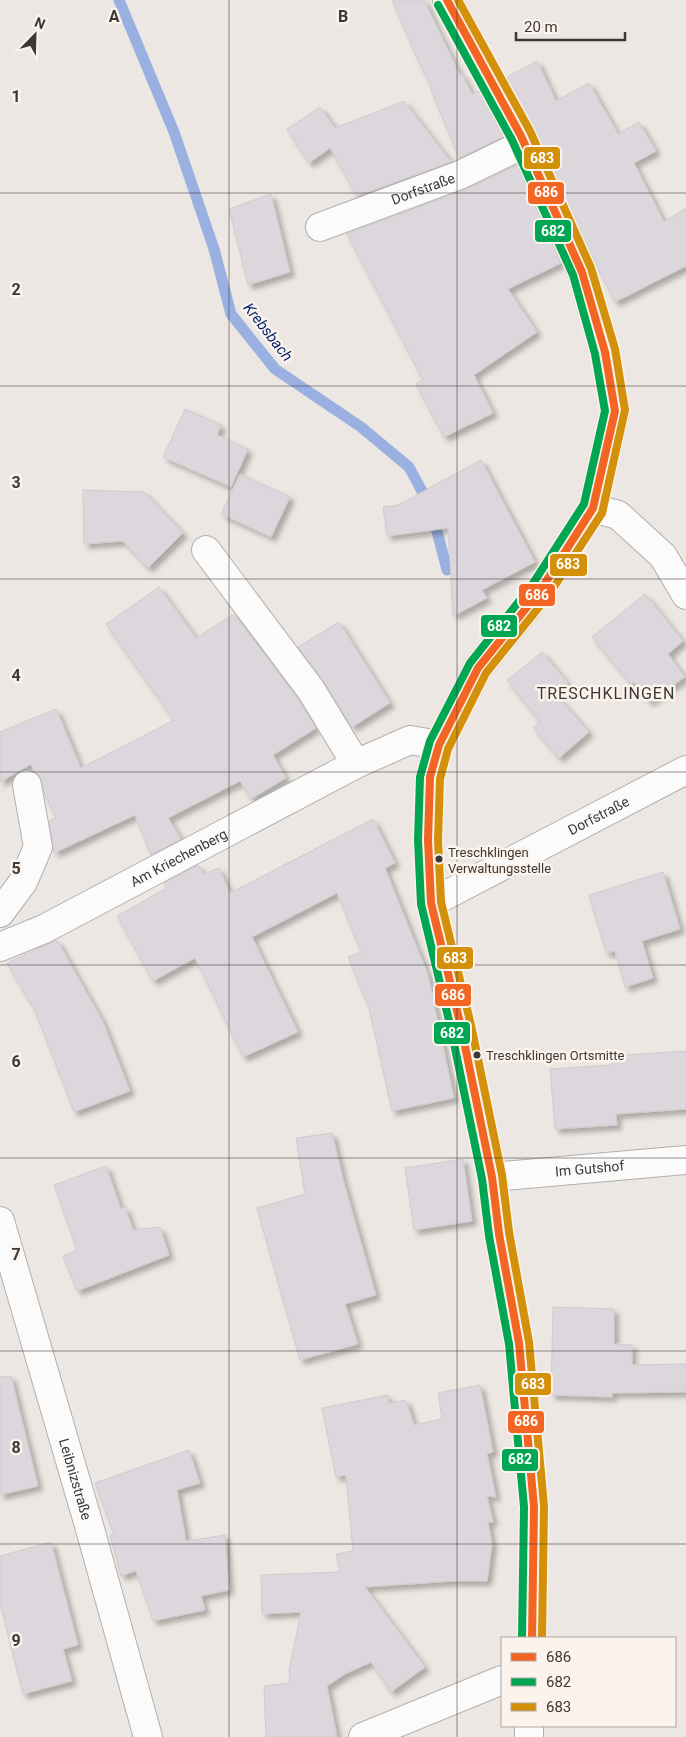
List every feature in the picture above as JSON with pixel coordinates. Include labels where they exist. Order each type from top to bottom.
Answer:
[{"type":"street","points":[[447,0],[524,144],[582,272],[606,352],[615,411],[593,508],[540,591],[478,668],[439,745],[430,778],[428,840],[431,903],[462,1027],[492,1177],[499,1234],[518,1343],[534,1507],[532,1637]]},
{"type":"street","name":"Dorfstraße","points":[[320,227],[460,175],[524,144]]},
{"type":"street","points":[[593,508],[618,514],[663,556],[686,595]]},
{"type":"street","points":[[206,550],[310,690],[356,764]]},
{"type":"street","name":"Am Kriechenberg","points":[[0,947],[44,929],[356,764],[410,740],[439,745]]},
{"type":"street","name":"Dorfstraße","points":[[431,903],[686,770]]},
{"type":"street","points":[[0,913],[23,882],[38,847],[27,785]]},
{"type":"street","name":"Im Gutshof","points":[[492,1177],[686,1160]]},
{"type":"street","name":"Leibnizstraße","points":[[0,1221],[90,1529],[148,1737]]},
{"type":"street","points":[[363,1737],[501,1680]]},
{"type":"building","points":[[392,0],[424,0],[460,75],[462,74],[472,94],[479,91],[504,137],[459,158],[432,89]]},
{"type":"building","points":[[537,61],[556,101],[589,83],[618,134],[639,122],[656,151],[634,163],[664,222],[686,208],[686,266],[615,302],[596,265],[535,130],[507,77]]},
{"type":"building","points":[[404,101],[451,162],[357,196],[330,148],[309,163],[287,129],[320,107],[335,128]]},
{"type":"building","points":[[517,165],[561,263],[508,289],[537,332],[474,375],[493,413],[444,437],[416,384],[423,380],[347,234],[465,190]]},
{"type":"building","points":[[271,194],[290,272],[248,285],[229,209]]},
{"type":"building","points":[[185,409],[221,425],[217,435],[248,449],[231,487],[163,457]]},
{"type":"building","points":[[481,460],[535,562],[482,590],[487,598],[453,616],[448,528],[387,536],[383,507],[398,505]]},
{"type":"building","points":[[240,474],[290,497],[271,537],[221,514]]},
{"type":"building","points":[[83,490],[144,492],[183,533],[148,568],[123,541],[84,544]]},
{"type":"building","points":[[159,587],[196,638],[234,614],[298,699],[316,728],[273,755],[286,778],[251,799],[240,781],[168,818],[181,839],[151,855],[135,815],[54,853],[49,821],[56,818],[44,793],[39,775],[34,771],[31,764],[0,782],[0,732],[56,709],[81,768],[174,720],[106,624]]},
{"type":"building","points":[[645,594],[683,641],[668,654],[685,677],[649,702],[634,682],[631,684],[592,637]]},
{"type":"building","points":[[339,622],[390,703],[352,727],[324,682],[298,647]]},
{"type":"building","points":[[542,652],[568,683],[555,694],[589,732],[559,758],[533,727],[540,721],[507,680]]},
{"type":"building","points":[[373,819],[395,863],[385,868],[428,975],[454,1098],[392,1111],[369,1008],[348,957],[361,952],[337,893],[252,937],[298,1032],[243,1057],[195,958],[153,981],[117,916],[165,889],[164,883],[198,865],[204,874],[219,868],[230,893]]},
{"type":"building","points":[[663,872],[680,929],[642,941],[653,978],[625,987],[615,951],[606,953],[589,895]]},
{"type":"building","points":[[57,940],[103,1022],[130,1091],[74,1112],[35,1011],[7,963]]},
{"type":"building","points":[[686,1051],[686,1109],[616,1114],[617,1125],[555,1129],[550,1069],[612,1065],[612,1056]]},
{"type":"building","points":[[332,1133],[344,1183],[376,1295],[345,1304],[358,1344],[300,1360],[257,1208],[305,1194],[296,1138]]},
{"type":"building","points":[[463,1159],[472,1221],[414,1230],[405,1168]]},
{"type":"building","points":[[106,1166],[121,1209],[125,1207],[133,1230],[160,1227],[169,1255],[77,1291],[63,1256],[77,1250],[54,1185]]},
{"type":"building","points":[[553,1307],[614,1309],[614,1344],[632,1345],[632,1365],[686,1364],[686,1392],[612,1393],[612,1397],[551,1395]]},
{"type":"building","points":[[11,1376],[38,1486],[0,1495],[0,1377]]},
{"type":"building","points":[[480,1385],[493,1452],[487,1454],[496,1497],[487,1496],[493,1522],[488,1522],[492,1544],[487,1581],[453,1581],[365,1587],[425,1667],[391,1692],[371,1662],[345,1674],[327,1686],[337,1737],[266,1737],[264,1686],[290,1683],[289,1670],[301,1612],[262,1614],[261,1575],[340,1572],[336,1554],[353,1551],[346,1475],[336,1477],[322,1408],[388,1395],[389,1403],[406,1400],[414,1425],[442,1419],[438,1393]]},
{"type":"building","points":[[189,1450],[200,1483],[177,1490],[186,1541],[225,1535],[229,1590],[201,1596],[205,1610],[153,1621],[136,1571],[121,1576],[110,1535],[114,1535],[95,1483]]},
{"type":"building","points":[[51,1542],[78,1645],[63,1649],[72,1681],[23,1694],[0,1603],[0,1556]]},
{"type":"waterway","name":"Krebsbach","points":[[119,0],[174,132],[214,249],[231,314],[275,369],[361,427],[409,467],[431,508],[447,570]]},
{"type":"transit line","name":"686","points":[[447,0],[521,136],[582,272],[605,352],[615,411],[593,508],[540,591],[478,668],[439,745],[430,777],[428,840],[431,903],[461,1027],[492,1177],[499,1234],[519,1343],[534,1507],[532,1637]]},
{"type":"transit line","name":"683","points":[[458,0],[530,131],[591,268],[615,349],[625,410],[602,513],[548,596],[486,673],[448,749],[440,779],[438,840],[441,902],[471,1025],[502,1175],[509,1232],[529,1342],[544,1506],[542,1637]]},
{"type":"transit line","name":"682","points":[[438,5],[512,140],[573,275],[595,354],[605,411],[584,504],[532,585],[470,663],[430,741],[420,777],[418,840],[421,904],[451,1029],[482,1179],[489,1236],[509,1344],[524,1507],[522,1637]]},
{"type":"place","name":"Treschklingen Verwaltungsstelle","points":[[439,859]]},
{"type":"place","name":"Treschklingen Ortsmitte","points":[[477,1055]]},
{"type":"district","name":"TRESCHKLINGEN","points":[[606,693]]}]
